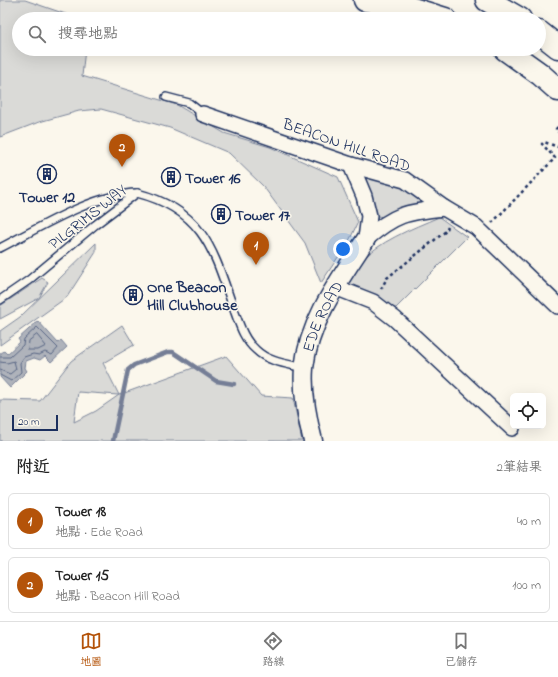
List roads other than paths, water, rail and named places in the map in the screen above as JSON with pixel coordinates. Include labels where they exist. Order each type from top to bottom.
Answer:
[{"type":"highway","points":[[365,0],[406,7],[422,12]]},
{"type":"highway","points":[[487,0],[508,12]]},
{"type":"highway","points":[[546,38],[558,47]]},
{"type":"highway","points":[[515,56],[540,74],[558,90]]},
{"type":"street","name":"BEACON HILL ROAD","points":[[203,114],[351,165],[405,180],[444,208],[476,227],[558,306]]},
{"type":"street","points":[[351,165],[364,196],[369,216],[366,239]]},
{"type":"street","name":"EDE ROAD","points":[[313,441],[304,393],[304,368],[316,324],[336,287],[366,239],[386,222],[411,211],[444,208]]},
{"type":"street","points":[[336,287],[373,302],[395,319],[510,426]]},
{"type":"lane","points":[[166,97],[189,103],[203,114]]},
{"type":"lane","points":[[0,248],[88,205],[114,195],[137,193]]},
{"type":"lane","name":"PILGRIMS WAY","points":[[0,300],[30,280],[95,225],[137,193],[156,198],[174,206],[200,231],[219,267],[242,332],[256,350],[266,357],[304,368]]},
{"type":"water","points":[[38,321],[58,343],[61,340],[67,347],[51,362],[45,356],[40,360],[34,358],[26,361],[25,368],[27,371],[10,388],[0,377],[0,354],[4,351],[7,354],[20,342],[18,339]]},
{"type":"waterway","points":[[113,441],[128,370],[134,365],[168,352],[173,352],[216,381],[234,384]]},
{"type":"place","name":"Tower 15","points":[[122,167]]},
{"type":"place","name":"Tower 12","points":[[47,174]]},
{"type":"place","name":"Tower 16","points":[[171,177]]},
{"type":"place","name":"Tower 17","points":[[221,214]]},
{"type":"place","name":"Tower 18","points":[[256,265]]},
{"type":"place","name":"One Beacon Hill Clubhouse","points":[[133,295]]}]
